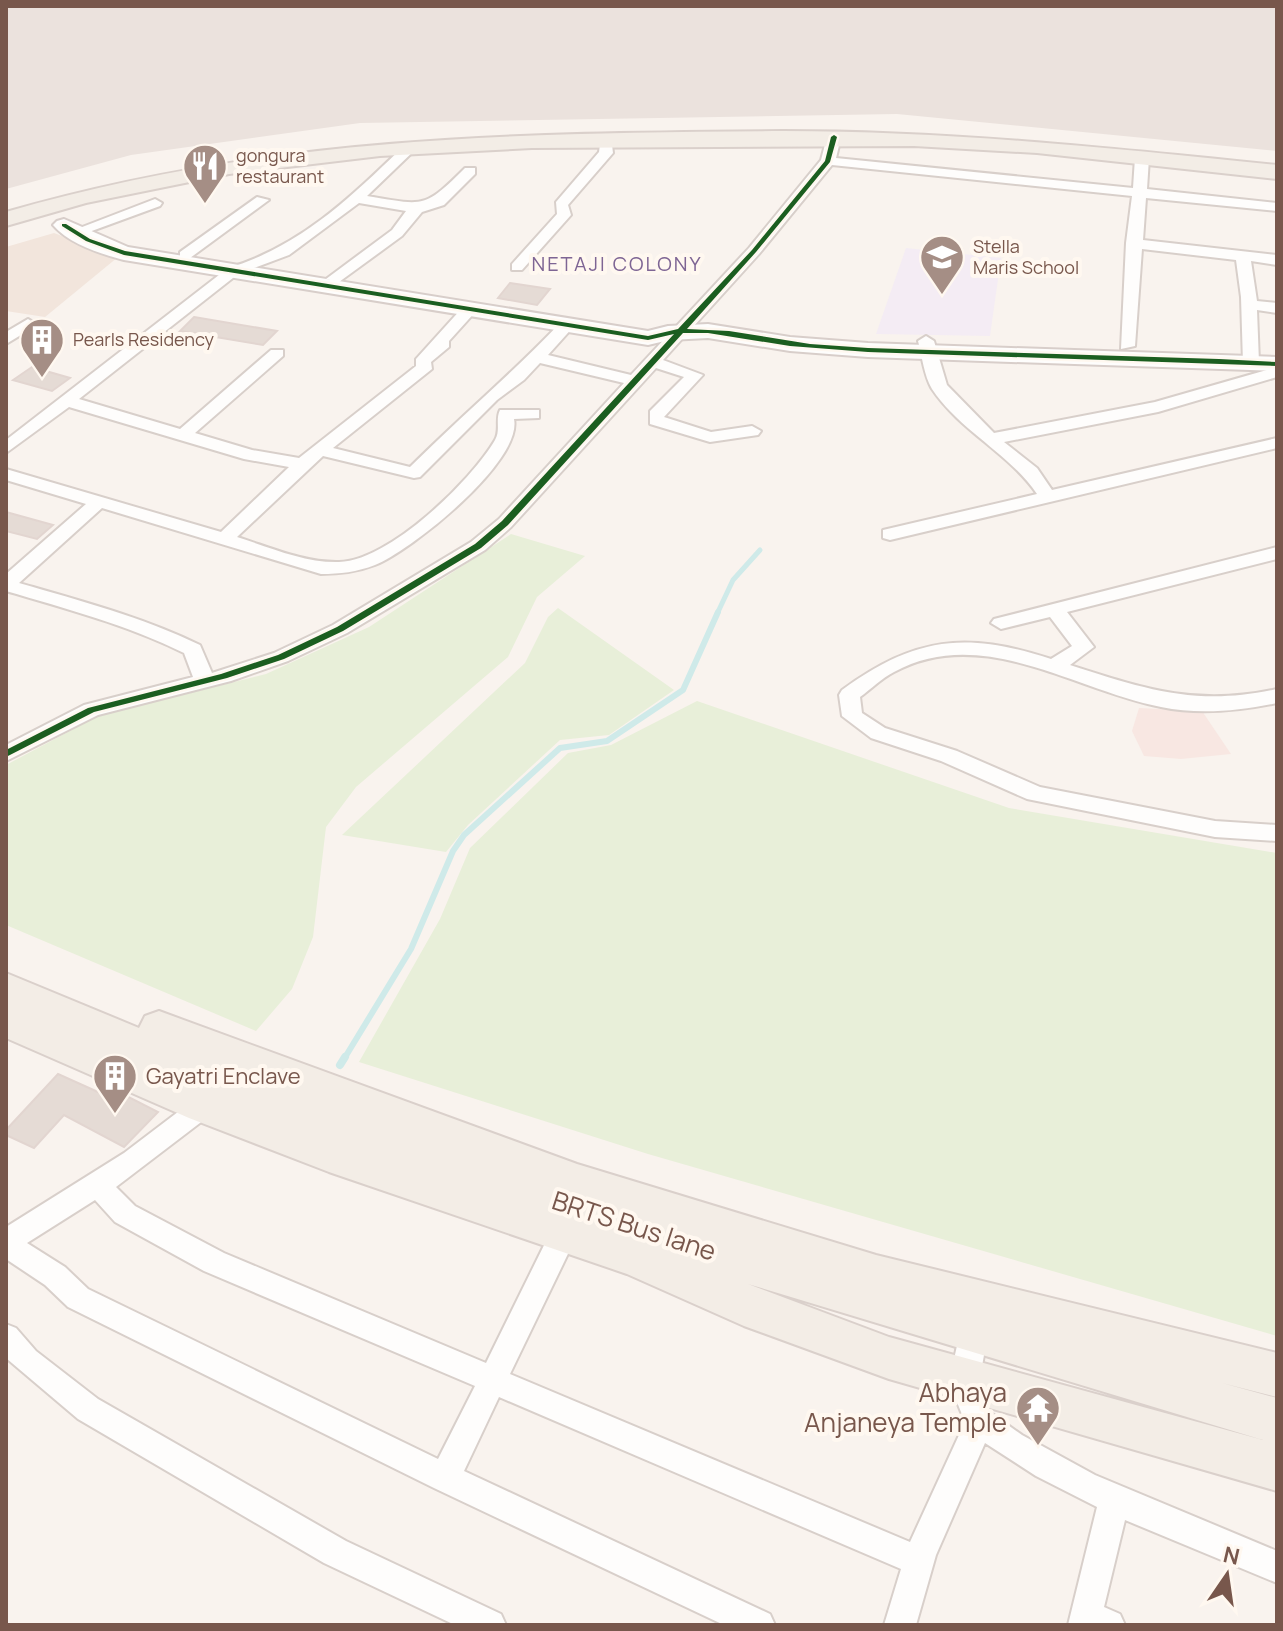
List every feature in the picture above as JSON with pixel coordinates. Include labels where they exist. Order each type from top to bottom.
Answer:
[{"type":"main road","points":[[9,214],[97,182],[177,165],[268,150],[415,135],[868,129],[1037,138],[1277,164]]},
{"type":"main road","points":[[9,214],[196,170],[296,155],[412,146],[834,137],[1039,146],[1277,172]]},
{"type":"main road","points":[[6,963],[234,1058],[574,1181],[876,1275],[976,1318],[1277,1375]]},
{"type":"main road","name":"BRTS Bus lane","points":[[6,988],[230,1084],[374,1139],[814,1287],[976,1318],[1277,1421]]},
{"type":"main road","points":[[6,1021],[204,1106],[344,1159],[640,1259],[775,1316],[964,1382],[1277,1467]]},
{"type":"street","points":[[6,754],[91,710],[205,681],[281,657],[340,629],[478,546],[505,523],[754,251],[828,161],[834,137]]},
{"type":"street","points":[[517,267],[564,215],[561,205],[606,153],[606,140]]},
{"type":"street","points":[[6,448],[233,271],[256,266],[287,251],[354,198],[412,146]]},
{"type":"street","points":[[1127,346],[1142,158]]},
{"type":"street","points":[[828,161],[1277,207]]},
{"type":"street","points":[[354,198],[414,210],[439,202],[470,171]]},
{"type":"street","points":[[185,255],[262,200]]},
{"type":"street","points":[[74,227],[155,203]]},
{"type":"street","points":[[334,279],[353,260],[386,244],[414,215],[414,210]]},
{"type":"street","points":[[9,214],[74,227],[135,247],[646,331],[655,335]]},
{"type":"street","points":[[74,227],[88,240],[114,250],[648,338],[709,332],[809,346],[853,348],[1127,346],[1251,357],[1277,364]]},
{"type":"street","points":[[1133,243],[1277,260]]},
{"type":"street","points":[[1243,256],[1250,305],[1251,357]]},
{"type":"street","points":[[1250,305],[1277,308]]},
{"type":"street","points":[[226,538],[302,464],[426,366],[422,362],[443,344],[439,342],[469,310]]},
{"type":"street","points":[[6,339],[28,324]]},
{"type":"street","points":[[322,451],[414,473],[567,325]]},
{"type":"street","points":[[928,347],[1251,357],[1277,353]]},
{"type":"street","points":[[928,347],[939,386],[991,439],[1031,472],[1048,497]]},
{"type":"street","points":[[183,435],[277,353]]},
{"type":"street","points":[[537,357],[635,381]]},
{"type":"street","points":[[653,362],[695,375],[656,415],[656,420],[710,437],[752,431]]},
{"type":"street","points":[[991,439],[1158,407],[1277,372]]},
{"type":"street","points":[[67,401],[250,455],[302,464]]},
{"type":"street","points":[[6,474],[321,568],[357,566],[400,542],[445,509],[501,444],[507,432],[506,414],[533,414]]},
{"type":"street","points":[[890,534],[1277,443]]},
{"type":"street","points":[[6,585],[101,500]]},
{"type":"street","points":[[1001,623],[1277,553]]},
{"type":"street","points":[[6,585],[127,620],[172,638],[193,649],[205,681]]},
{"type":"street","points":[[1054,609],[1084,647],[1056,665]]},
{"type":"street","points":[[1277,696],[1207,704],[1150,699],[1056,665],[975,647],[921,654],[890,664],[849,695],[852,716],[878,733],[949,756],[1035,794],[1215,829],[1277,833]]},
{"type":"street","points":[[204,1106],[183,1125],[97,1185],[6,1242],[55,1276],[78,1298],[445,1478],[759,1625]]},
{"type":"street","points":[[97,1185],[125,1214],[214,1262],[919,1561]]},
{"type":"street","points":[[445,1478],[564,1233]]},
{"type":"street","points":[[976,1318],[964,1382],[980,1422],[1011,1447],[1115,1498],[1277,1567]]},
{"type":"street","points":[[6,1337],[26,1360],[88,1409],[335,1552],[490,1625]]},
{"type":"street","points":[[900,1625],[919,1561],[980,1422]]},
{"type":"street","points":[[1093,1622],[1115,1498]]},
{"type":"shaded area","points":[[6,6],[1277,6],[1277,151],[897,114],[360,123],[131,155],[6,189]]},
{"type":"shaded area","points":[[54,233],[118,257],[45,317],[6,311],[6,247]]},
{"type":"shaded area","name":"Stella Maris School","points":[[906,248],[1001,258],[990,336],[876,334]]},
{"type":"shaded area","points":[[1139,708],[1202,711],[1231,754],[1181,759],[1144,756],[1132,731]]},
{"type":"green space","points":[[511,534],[585,556],[537,597],[508,657],[356,787],[326,827],[313,937],[292,989],[256,1031],[6,925],[6,765],[98,716],[266,674],[369,627]]},
{"type":"green space","points":[[558,608],[674,690],[609,735],[560,740],[468,825],[446,852],[342,835],[525,663],[548,617]]},
{"type":"green space","points":[[697,701],[1009,808],[1277,853],[1277,1336],[648,1154],[359,1062],[440,919],[470,848],[568,753],[611,745]]},
{"type":"building","points":[[510,283],[550,289],[537,305],[498,298]]},
{"type":"building","points":[[194,317],[277,331],[263,345],[180,331]]},
{"type":"building","name":"Pearls Residency","points":[[32,367],[70,378],[52,391],[13,380]]},
{"type":"building","points":[[6,512],[53,525],[37,539],[6,531]]},
{"type":"building","points":[[58,1074],[98,1092],[105,1085],[158,1112],[124,1147],[64,1115],[34,1148],[6,1135],[6,1130]]},
{"type":"waterway","points":[[717,614],[733,580],[760,550]]},
{"type":"waterway","points":[[344,1059],[411,949],[453,851],[464,835],[560,748],[607,741],[683,690],[718,612]]},
{"type":"waterway","points":[[340,1065],[345,1057]]},
{"type":"cycle path","points":[[6,754],[91,710],[224,676],[281,657],[340,629],[478,546],[505,523],[754,251],[828,161],[834,137]]},
{"type":"cycle path","points":[[64,225],[88,240],[124,253],[648,338],[668,333],[708,331],[790,344],[868,350],[1277,364]]},
{"type":"place","name":"gongura restaurant","points":[[205,205]]},
{"type":"place","name":"Stella Maris School","points":[[942,296]]},
{"type":"place","name":"Pearls Residency","points":[[42,379]]},
{"type":"place","name":"Gayatri Enclave","points":[[115,1115]]},
{"type":"place","name":"Abhaya Anjaneya Temple","points":[[1038,1447]]},
{"type":"district","name":"NETAJI COLONY","points":[[617,264]]}]
